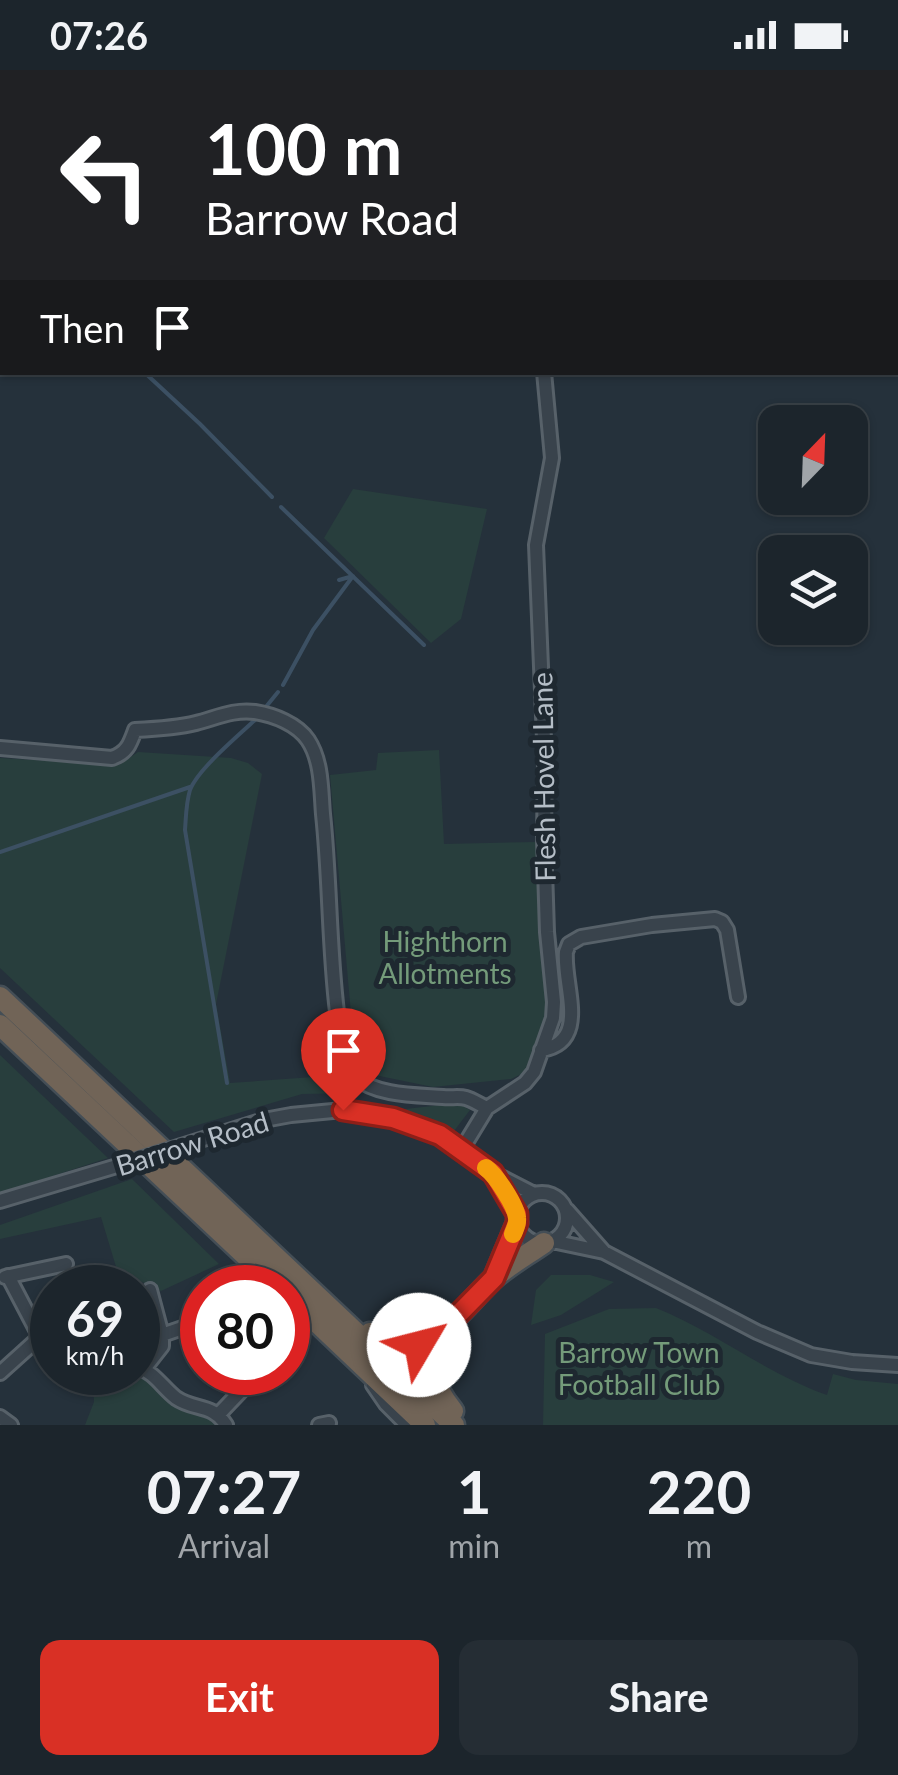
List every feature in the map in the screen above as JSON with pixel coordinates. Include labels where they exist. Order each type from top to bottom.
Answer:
[{"type":"highway","points":[[0,996],[454,1425]]},
{"type":"highway","points":[[0,1024],[256,1265]]},
{"type":"highway","points":[[0,1035],[76,1096]]},
{"type":"highway","points":[[494,1278],[517,1219]]},
{"type":"highway","points":[[258,1238],[380,1341],[407,1349],[442,1331],[494,1278],[548,1242]]},
{"type":"highway","points":[[310,1315],[425,1425]]},
{"type":"highway","points":[[442,1331],[432,1349],[436,1384],[464,1425]]},
{"type":"street","name":"Flesh Hovel Lane","points":[[462,1150],[487,1108],[525,1083],[534,1072],[553,1018],[546,913],[545,764],[536,545],[552,458],[544,375]]},
{"type":"street","points":[[0,748],[112,758],[129,747],[135,730],[174,727],[236,711],[253,711],[292,724],[306,736],[319,773],[333,980],[346,1065],[351,1074],[377,1089],[463,1097],[487,1108]]},
{"type":"street","points":[[542,1050],[563,1042],[568,1035],[572,1014],[566,952],[570,944],[581,938],[715,919],[727,930],[738,996]]},
{"type":"street","name":"Barrow Road","points":[[0,1202],[264,1120],[343,1110],[393,1118],[440,1135],[493,1173],[534,1194]]},
{"type":"street","name":"Barrow Road","points":[[493,1173],[517,1219]]},
{"type":"street","points":[[604,1252],[554,1195],[542,1192],[524,1200],[517,1219],[524,1236],[531,1241],[604,1252],[757,1332],[810,1355],[898,1365]]},
{"type":"street","points":[[548,1242],[566,1228],[567,1210]]},
{"type":"street","points":[[30,1320],[4,1277],[66,1264]]},
{"type":"street","points":[[160,1328],[160,1348]]},
{"type":"street","points":[[162,1335],[180,1330]]},
{"type":"street","points":[[0,1373],[30,1345]]},
{"type":"street","points":[[354,1356],[386,1404],[407,1425]]},
{"type":"street","points":[[160,1382],[174,1396],[223,1420],[242,1395]]},
{"type":"street","points":[[0,1417],[11,1425]]},
{"type":"green space","points":[[353,489],[487,509],[461,619],[431,643],[324,538]]},
{"type":"green space","name":"Highthorn Allotments","points":[[439,750],[444,844],[537,842],[547,1016],[530,1070],[511,1079],[433,1087],[365,1073],[352,1025],[330,775],[376,770],[378,753]]},
{"type":"green space","points":[[138,752],[231,758],[248,763],[262,774],[216,1004],[230,1083],[341,1075],[356,1093],[302,1094],[174,1132],[0,968],[0,758],[119,765]]},
{"type":"green space","points":[[0,1055],[108,1158],[0,1193]]},
{"type":"green space","points":[[458,1103],[470,1110],[454,1131],[397,1110]]},
{"type":"green space","points":[[132,1179],[219,1264],[180,1265],[180,1282],[161,1291],[160,1265],[115,1265],[101,1217],[0,1239],[0,1225]]},
{"type":"green space","points":[[551,1275],[590,1275],[614,1282],[561,1315],[531,1325],[536,1290]]},
{"type":"green space","name":"Barrow Town Football Club","points":[[656,1308],[783,1376],[827,1395],[833,1374],[898,1384],[898,1425],[543,1425],[545,1334],[609,1309]]},
{"type":"green space","points":[[160,1385],[225,1425],[85,1425],[94,1395],[160,1395]]},
{"type":"waterway","points":[[147,375],[272,497]]},
{"type":"waterway","points":[[281,507],[424,645]]},
{"type":"waterway","points":[[283,685],[313,630],[353,576],[339,580]]},
{"type":"waterway","points":[[265,708],[278,692]]},
{"type":"waterway","points":[[227,1083],[185,830],[186,815],[189,795],[201,772],[256,719]]},
{"type":"waterway","points":[[0,852],[190,787]]},
{"type":"slow traffic","points":[[486,1168],[493,1173],[517,1214],[513,1234]]},
{"type":"route","points":[[343,1110],[393,1118],[440,1135],[493,1173],[517,1214],[517,1223],[494,1278],[442,1331],[419,1345]]}]
